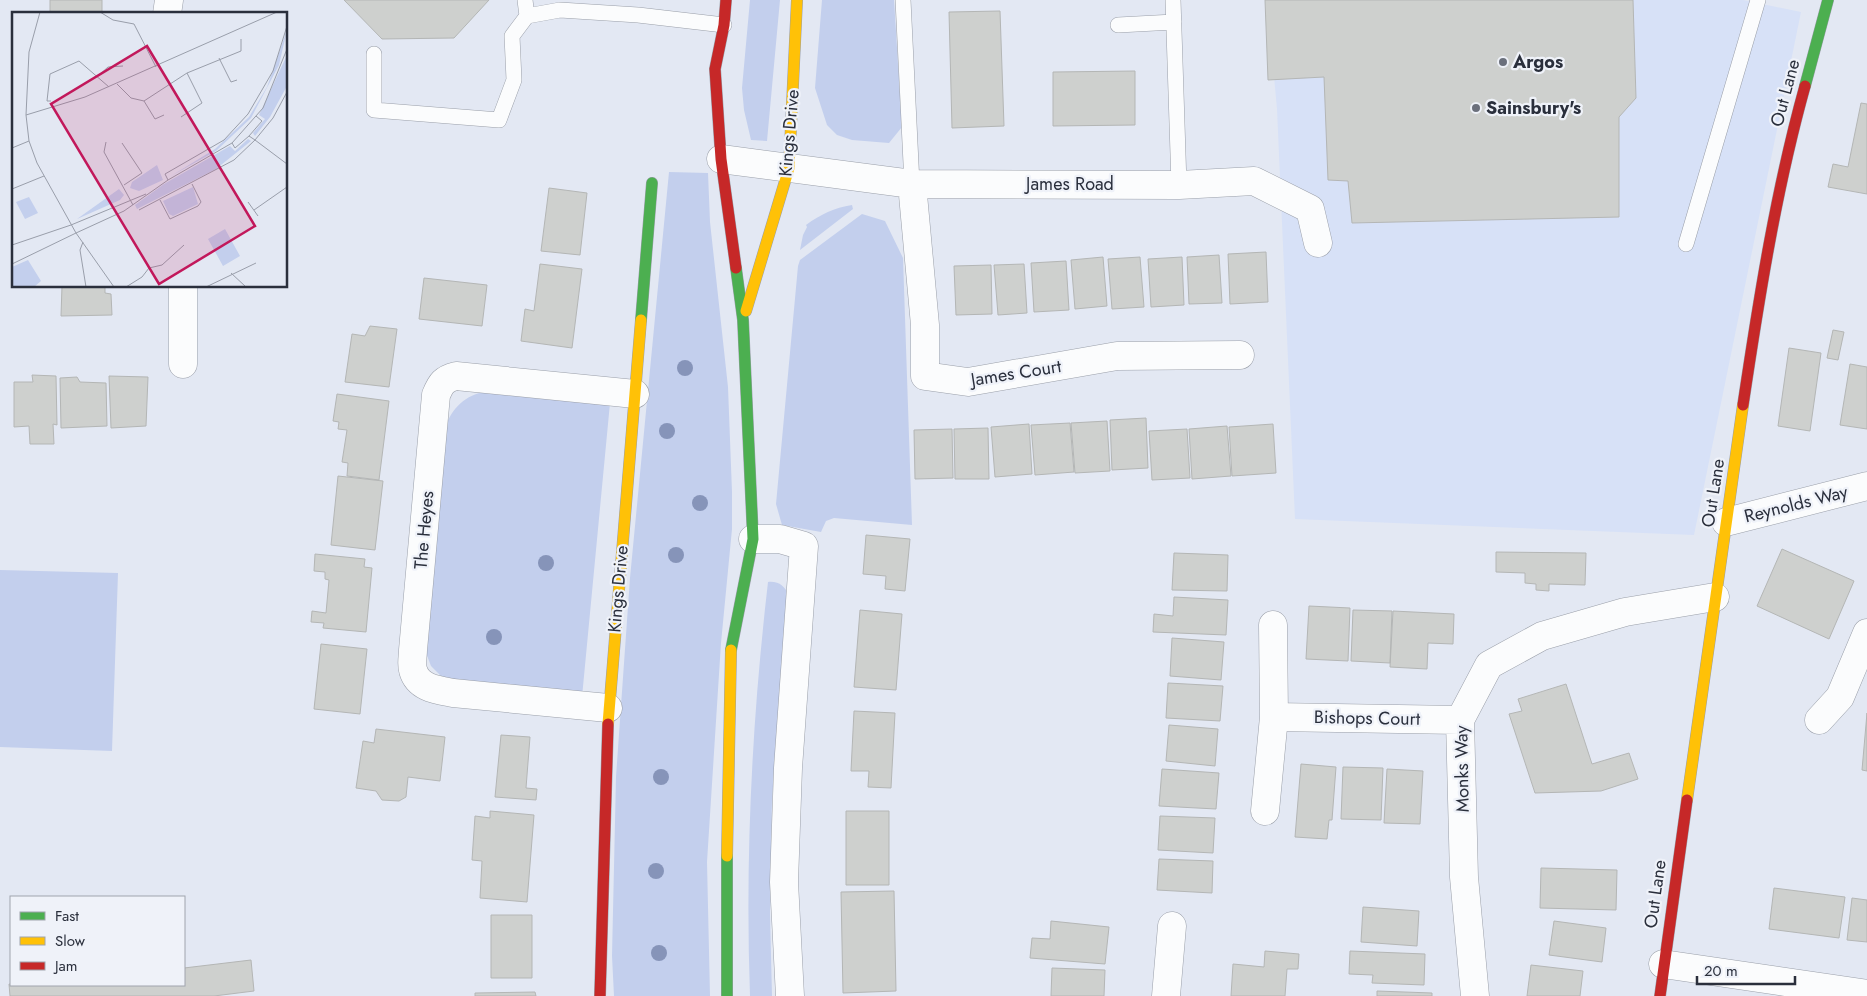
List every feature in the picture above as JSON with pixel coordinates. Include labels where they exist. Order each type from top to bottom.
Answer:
[{"type":"street","name":"Kings Drive","points":[[726,0],[724,25],[715,69],[721,158],[743,320],[753,539],[731,650],[726,996]]},
{"type":"street","name":"Kings Drive","points":[[743,320],[789,168],[797,0]]},
{"type":"street","name":"Out Lane","points":[[1660,996],[1715,597],[1761,286],[1793,128],[1828,0]]},
{"type":"street","name":"James Road","points":[[721,158],[912,184],[1179,185],[1254,181],[1310,209],[1318,243]]},
{"type":"street","name":"Kings Drive","points":[[600,996],[608,708],[652,183]]},
{"type":"street","name":"James Court","points":[[912,184],[925,325],[925,376],[968,382],[1117,356],[1240,355]]},
{"type":"street","points":[[183,288],[183,364]]},
{"type":"street","name":"The Heyes","points":[[608,708],[453,693],[430,689],[420,683],[412,670],[413,650],[436,395],[445,379],[456,376],[635,394]]},
{"type":"street","name":"Reynolds Way","points":[[1726,522],[1866,492]]},
{"type":"street","points":[[753,539],[780,539],[804,546],[788,768],[784,882],[790,996]]},
{"type":"street","name":"Monks Way","points":[[1475,996],[1464,876],[1460,720],[1489,665],[1542,636],[1625,612],[1715,597]]},
{"type":"street","points":[[1265,811],[1274,717],[1273,625]]},
{"type":"street","points":[[1820,720],[1840,697],[1867,633]]},
{"type":"street","name":"Bishops Court","points":[[1274,717],[1460,720]]},
{"type":"street","points":[[1166,996],[1172,926]]},
{"type":"street","points":[[1663,964],[1867,994]]},
{"type":"lane","points":[[526,0],[528,16]]},
{"type":"lane","points":[[903,0],[912,184]]},
{"type":"lane","points":[[1173,0],[1179,185]]},
{"type":"lane","points":[[1686,244],[1758,0]]},
{"type":"lane","points":[[374,54],[374,110],[499,120],[514,80],[512,36],[528,16],[560,10],[638,15],[724,25]]},
{"type":"lane","points":[[1118,25],[1174,22]]},
{"type":"shaded area","points":[[750,0],[780,0],[767,141],[751,140],[744,110],[742,88]]},
{"type":"shaded area","points":[[822,0],[894,0],[902,127],[889,143],[852,140],[837,135],[827,125],[815,88]]},
{"type":"shaded area","points":[[1267,0],[1743,0],[1801,12],[1694,535],[1295,519],[1277,109]]},
{"type":"shaded area","points":[[669,172],[708,173],[710,222],[728,387],[732,529],[721,643],[707,862],[710,996],[614,996],[612,956],[616,777],[630,578]]},
{"type":"shaded area","points":[[852,205],[853,209],[800,250],[806,225],[828,212]]},
{"type":"shaded area","points":[[862,214],[885,221],[903,258],[912,525],[834,518],[826,521],[821,532],[782,525],[776,504],[798,266],[800,260]]},
{"type":"shaded area","points":[[487,391],[610,403],[582,697],[465,685],[442,677],[431,666],[426,653],[445,428],[451,414],[460,404],[472,396]]},
{"type":"shaded area","points":[[0,570],[118,573],[112,751],[0,747]]},
{"type":"shaded area","points":[[768,582],[775,582],[781,585],[786,589],[789,596],[772,798],[770,915],[772,996],[750,996],[748,892],[751,789],[762,634]]},
{"type":"building","points":[[50,0],[102,0],[102,12],[50,12]]},
{"type":"building","points":[[344,0],[489,0],[454,38],[382,39]]},
{"type":"building","name":"Sainsbury's","points":[[1265,0],[1633,0],[1636,98],[1619,117],[1619,217],[1352,223],[1348,181],[1328,180],[1324,77],[1268,80]]},
{"type":"building","points":[[1000,11],[1004,126],[952,128],[949,12]]},
{"type":"building","points":[[1135,71],[1135,125],[1053,126],[1053,72]]},
{"type":"building","points":[[1861,103],[1867,104],[1867,194],[1828,187],[1833,164],[1848,167]]},
{"type":"building","points":[[549,188],[587,193],[580,255],[541,251]]},
{"type":"building","points":[[1266,252],[1268,302],[1230,304],[1228,254]]},
{"type":"building","points":[[1219,255],[1222,303],[1189,304],[1187,257]]},
{"type":"building","points":[[1103,257],[1107,306],[1075,309],[1071,260]]},
{"type":"building","points":[[1140,257],[1144,307],[1112,309],[1108,259]]},
{"type":"building","points":[[1182,257],[1184,305],[1151,307],[1148,259]]},
{"type":"building","points":[[1066,261],[1069,310],[1034,312],[1031,263]]},
{"type":"building","points":[[540,264],[582,269],[572,348],[521,341],[525,309],[534,311]]},
{"type":"building","points":[[1024,264],[1027,313],[998,315],[994,265]]},
{"type":"building","points":[[991,265],[992,314],[956,315],[954,266]]},
{"type":"building","points":[[424,278],[487,285],[482,326],[419,319]]},
{"type":"building","points":[[62,288],[105,288],[105,293],[111,294],[112,315],[61,316]]},
{"type":"building","points":[[370,326],[397,329],[389,387],[345,382],[352,334],[365,336]]},
{"type":"building","points":[[1833,330],[1844,332],[1838,360],[1827,358]]},
{"type":"building","points":[[1789,348],[1821,353],[1810,431],[1778,426]]},
{"type":"building","points":[[1850,364],[1867,367],[1867,429],[1840,425]]},
{"type":"building","points":[[32,375],[56,376],[57,425],[53,424],[54,444],[30,444],[29,426],[14,427],[14,382],[33,382]]},
{"type":"building","points":[[109,376],[148,377],[146,426],[111,428]]},
{"type":"building","points":[[77,377],[80,382],[106,383],[107,426],[61,428],[60,378]]},
{"type":"building","points":[[337,394],[389,401],[379,480],[347,476],[348,463],[342,462],[347,430],[338,429],[339,422],[333,421]]},
{"type":"building","points":[[1146,418],[1148,468],[1112,470],[1110,420]]},
{"type":"building","points":[[1107,421],[1110,471],[1075,473],[1071,423]]},
{"type":"building","points":[[1070,423],[1074,472],[1035,475],[1031,425]]},
{"type":"building","points":[[1029,424],[1032,474],[995,477],[991,427]]},
{"type":"building","points":[[1273,424],[1276,473],[1232,476],[1229,427]]},
{"type":"building","points":[[1227,426],[1231,476],[1192,479],[1189,429]]},
{"type":"building","points":[[988,428],[989,479],[955,479],[954,429]]},
{"type":"building","points":[[952,429],[953,478],[915,479],[914,430]]},
{"type":"building","points":[[1187,429],[1190,478],[1152,480],[1149,431]]},
{"type":"building","points":[[338,476],[383,481],[375,550],[331,545]]},
{"type":"building","points":[[866,535],[910,539],[905,591],[885,589],[886,576],[863,574]]},
{"type":"building","points":[[1782,549],[1854,581],[1829,639],[1757,606]]},
{"type":"building","points":[[1496,552],[1586,553],[1585,585],[1549,584],[1549,591],[1536,590],[1536,584],[1525,583],[1525,573],[1496,572]]},
{"type":"building","points":[[1174,553],[1228,555],[1227,591],[1172,590]]},
{"type":"building","points":[[315,554],[365,559],[364,567],[372,568],[366,632],[323,628],[324,623],[311,622],[312,611],[326,613],[329,580],[325,579],[325,572],[314,571]]},
{"type":"building","points":[[1174,597],[1228,600],[1226,635],[1153,632],[1154,614],[1173,616]]},
{"type":"building","points":[[1309,606],[1350,608],[1348,661],[1306,659]]},
{"type":"building","points":[[860,610],[902,614],[896,690],[854,687]]},
{"type":"building","points":[[1353,610],[1392,611],[1390,663],[1351,661]]},
{"type":"building","points":[[1393,611],[1454,614],[1453,644],[1428,643],[1427,669],[1390,667]]},
{"type":"building","points":[[1172,638],[1224,642],[1221,680],[1170,676]]},
{"type":"building","points":[[321,644],[367,649],[360,714],[314,709]]},
{"type":"building","points":[[1168,683],[1223,686],[1220,721],[1166,718]]},
{"type":"building","points":[[1566,684],[1592,764],[1629,753],[1638,779],[1601,791],[1535,793],[1509,714],[1522,711],[1518,699]]},
{"type":"building","points":[[854,711],[895,713],[891,788],[868,787],[869,771],[851,771]]},
{"type":"building","points":[[1867,713],[1867,771],[1862,770]]},
{"type":"building","points":[[1169,725],[1218,729],[1215,766],[1166,761]]},
{"type":"building","points":[[376,729],[445,737],[440,781],[408,777],[406,797],[399,801],[382,800],[376,791],[356,788],[363,741],[374,743]]},
{"type":"building","points":[[501,735],[530,737],[526,788],[537,789],[536,800],[495,797]]},
{"type":"building","points":[[1301,764],[1336,767],[1332,820],[1329,820],[1327,839],[1295,837]]},
{"type":"building","points":[[1343,767],[1383,768],[1381,820],[1341,819]]},
{"type":"building","points":[[1162,769],[1219,773],[1216,809],[1159,806]]},
{"type":"building","points":[[1387,769],[1423,771],[1420,824],[1384,823]]},
{"type":"building","points":[[490,811],[534,815],[527,902],[480,898],[482,861],[472,860],[475,816],[490,818]]},
{"type":"building","points":[[846,811],[889,811],[889,885],[846,885]]},
{"type":"building","points":[[1160,816],[1215,818],[1213,853],[1158,850]]},
{"type":"building","points":[[1159,859],[1213,861],[1212,893],[1157,890]]},
{"type":"building","points":[[1541,868],[1617,870],[1616,910],[1540,908]]},
{"type":"building","points":[[1774,888],[1845,897],[1839,938],[1769,929]]},
{"type":"building","points":[[894,891],[896,991],[843,993],[841,892]]},
{"type":"building","points":[[1852,898],[1867,900],[1867,942],[1847,940]]},
{"type":"building","points":[[1363,907],[1419,911],[1417,946],[1361,942]]},
{"type":"building","points":[[491,915],[532,915],[532,978],[491,978]]},
{"type":"building","points":[[1051,921],[1109,927],[1105,964],[1030,958],[1032,938],[1050,939]]},
{"type":"building","points":[[1554,921],[1606,928],[1602,962],[1549,955]]},
{"type":"building","points":[[1265,951],[1299,954],[1298,969],[1287,969],[1285,996],[1231,996],[1233,964],[1264,967]]},
{"type":"building","points":[[1350,951],[1425,954],[1424,985],[1372,983],[1373,975],[1349,974]]},
{"type":"building","points":[[251,960],[254,991],[214,996],[10,996],[9,984],[10,986],[185,986],[185,968]]},
{"type":"building","points":[[1531,965],[1583,971],[1580,996],[1527,996]]},
{"type":"building","points":[[1052,968],[1105,970],[1104,996],[1051,996]]},
{"type":"building","points":[[1377,991],[1432,993],[1432,996],[1377,996]]},
{"type":"building","points":[[535,992],[536,996],[475,996],[475,993]]},
{"type":"traffic: fast","points":[[1805,86],[1828,0]]},
{"type":"traffic: fast","points":[[641,320],[652,183]]},
{"type":"traffic: fast","points":[[731,650],[753,539],[743,320],[736,268]]},
{"type":"traffic: fast","points":[[727,856],[727,996]]},
{"type":"traffic: slow","points":[[746,311],[789,168],[797,0]]},
{"type":"traffic: slow","points":[[608,724],[641,320]]},
{"type":"traffic: slow","points":[[1687,800],[1743,405]]},
{"type":"traffic: slow","points":[[727,856],[731,650]]},
{"type":"traffic: jam","points":[[726,0],[724,25],[715,69],[721,159],[736,268]]},
{"type":"traffic: jam","points":[[1743,405],[1777,204],[1805,86]]},
{"type":"traffic: jam","points":[[600,996],[608,724]]},
{"type":"traffic: jam","points":[[1660,996],[1687,800]]},
{"type":"place","name":"Argos","points":[[1503,62]]},
{"type":"place","name":"Sainsbury's","points":[[1476,108]]}]
